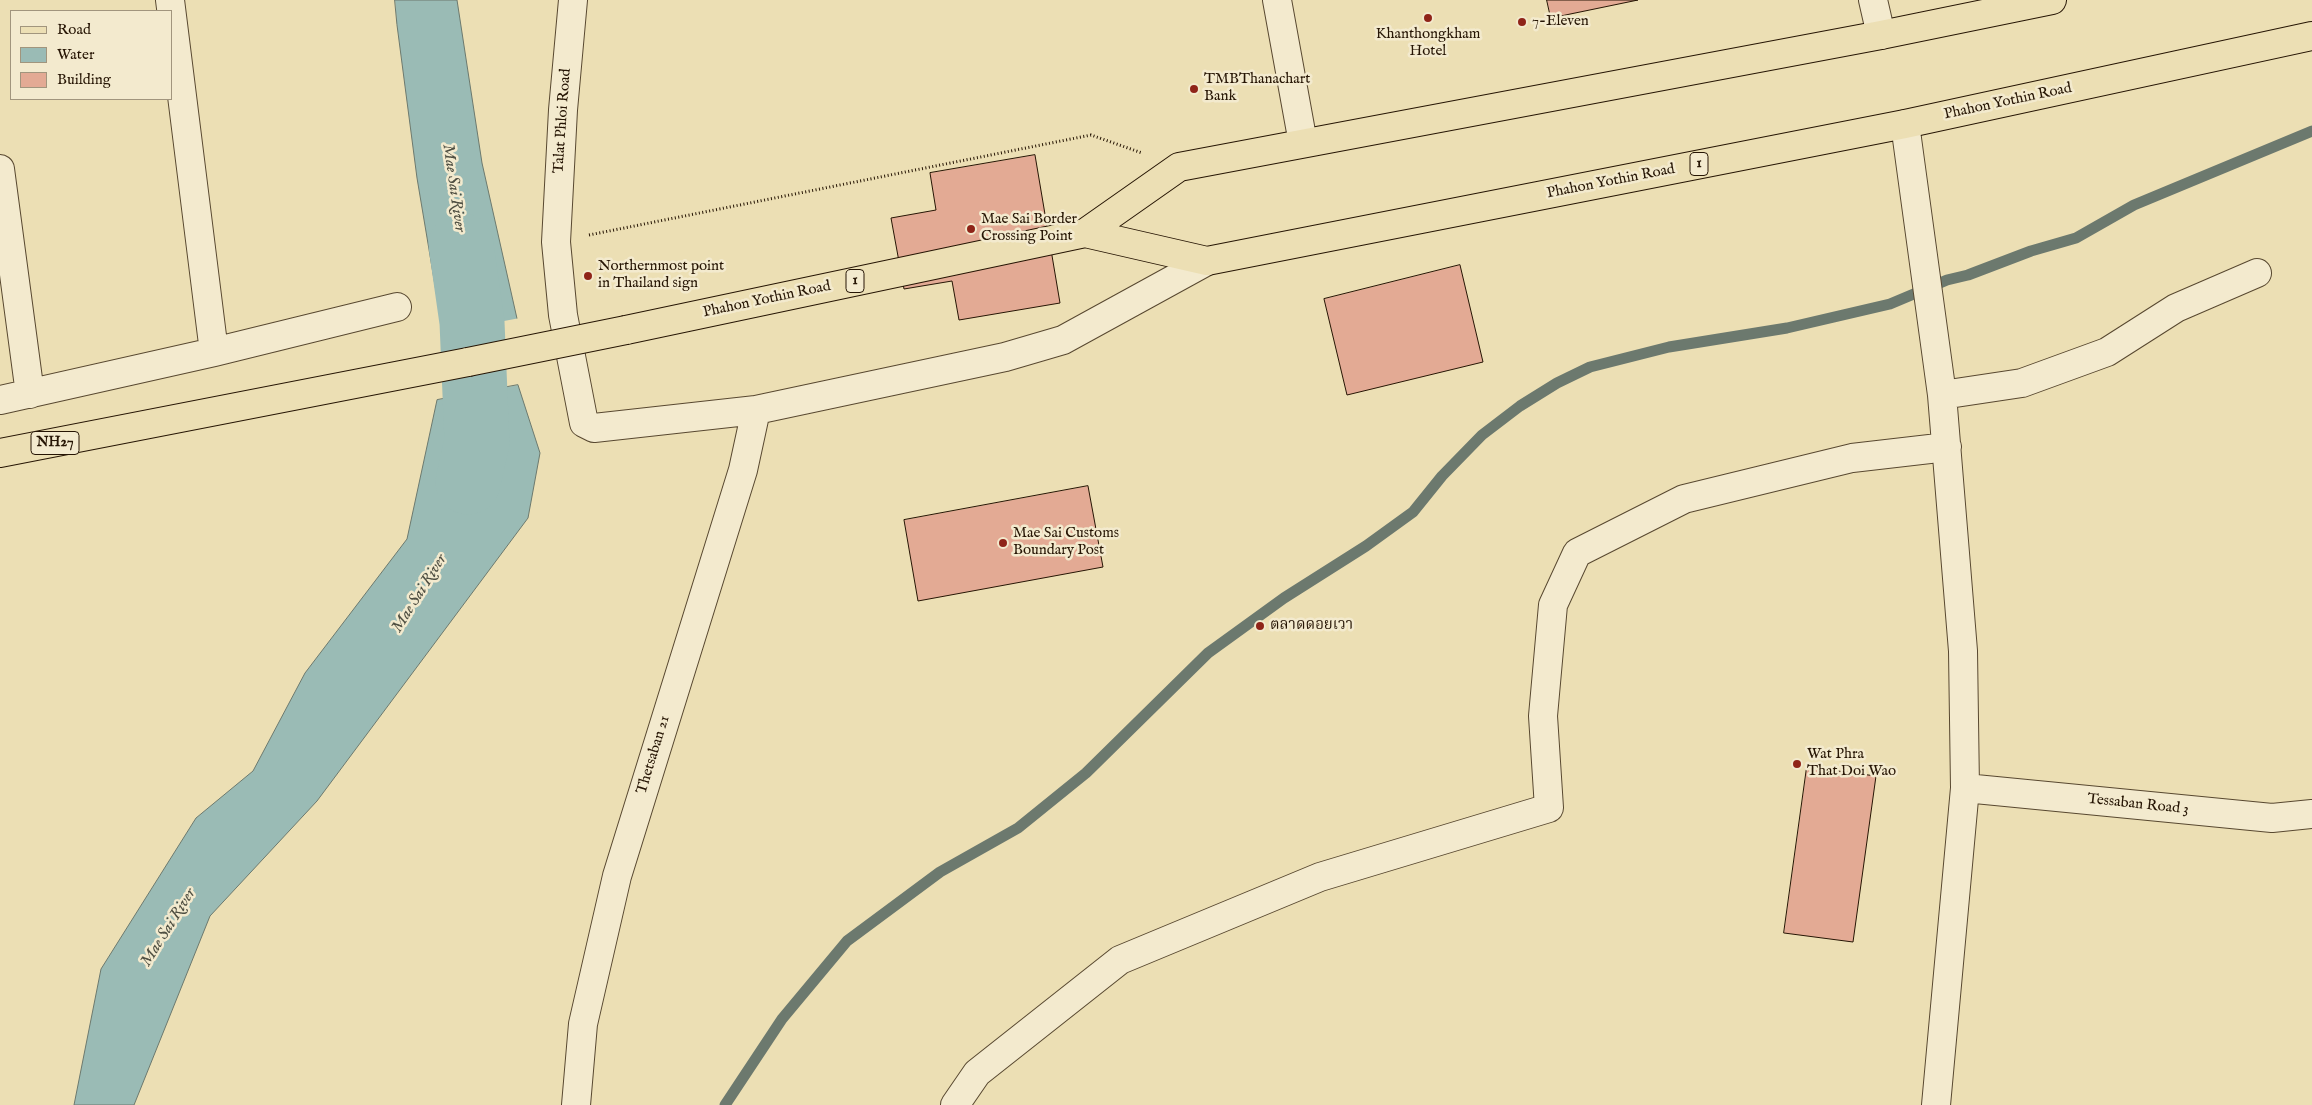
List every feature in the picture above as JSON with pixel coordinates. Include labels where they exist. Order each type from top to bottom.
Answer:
[{"type":"main road","name":"Phahon Yothin Road","points":[[110,433],[626,330],[1085,233],[1180,167],[1881,35],[2052,0]]},
{"type":"main road","name":"Phahon Yothin Road","points":[[1085,233],[1207,261],[1904,124],[2312,36]]},
{"type":"main road","name":"NH27","points":[[0,453],[110,433]]},
{"type":"street","name":"Talat Phloi Road","points":[[573,0],[563,110],[556,242],[563,315],[584,423],[594,428],[756,410]]},
{"type":"street","points":[[1276,0],[1303,143]]},
{"type":"street","points":[[1873,0],[1881,35]]},
{"type":"street","points":[[172,16],[214,352]]},
{"type":"street","points":[[1904,124],[1942,395],[1963,651],[1965,788],[1936,1105]]},
{"type":"street","points":[[0,169],[30,394]]},
{"type":"street","points":[[756,410],[1005,357],[1063,340],[1207,261]]},
{"type":"street","points":[[1942,395],[2022,384],[2107,352],[2176,308],[2257,273]]},
{"type":"street","points":[[0,400],[214,352],[397,307]]},
{"type":"street","name":"Thetsaban 21","points":[[576,1105],[584,1024],[617,876],[743,470],[756,410]]},
{"type":"street","points":[[955,1105],[977,1073],[1120,960],[1320,877],[1549,808],[1543,716],[1553,604],[1577,553],[1684,500],[1852,458],[1947,447]]},
{"type":"street","name":"Tessaban Road 3","points":[[1965,788],[2272,818],[2312,814]]},
{"type":"path","points":[[556,242],[1091,135],[1180,167]]},
{"type":"water","points":[[395,0],[457,0],[482,163],[518,323],[444,339],[417,178]]},
{"type":"water","points":[[518,385],[540,453],[528,518],[317,801],[210,916],[134,1105],[74,1105],[101,969],[196,818],[253,771],[305,673],[407,539],[437,400]]},
{"type":"pier","points":[[520,318],[519,325],[444,342],[441,340],[440,333]]},
{"type":"building","points":[[1547,0],[1638,0],[1551,18]]},
{"type":"building","name":"Mae Sai Border Crossing Point","points":[[1035,155],[1060,303],[959,320],[952,281],[904,289],[891,218],[936,210],[930,173]]},
{"type":"building","points":[[1460,265],[1483,362],[1347,395],[1324,299]]},
{"type":"building","name":"Mae Sai Customs Boundary Post","points":[[1088,486],[1103,567],[918,601],[904,520]]},
{"type":"building","name":"Wat Phra That Doi Wao","points":[[1807,767],[1876,776],[1853,942],[1784,933]]},
{"type":"waterway","points":[[725,1105],[782,1019],[847,941],[940,872],[1018,828],[1086,773],[1208,653],[1284,598],[1366,546],[1413,512],[1442,476],[1482,435],[1520,406],[1557,383],[1590,367],[1669,347],[1787,328],[1890,304],[1947,280],[1968,275],[2031,251],[2076,238],[2134,205],[2312,131]]},
{"type":"waterway","name":"Mae Sai River","points":[[461,245],[472,322],[477,442],[468,482]]},
{"type":"place","name":"Khanthongkham Hotel","points":[[1428,18]]},
{"type":"place","name":"7-Eleven","points":[[1522,22]]},
{"type":"place","name":"TMBThanachart Bank","points":[[1194,89]]},
{"type":"place","name":"Mae Sai Border Crossing Point","points":[[971,229]]},
{"type":"place","name":"Northernmost point in Thailand sign","points":[[588,276]]},
{"type":"place","name":"Mae Sai Customs Boundary Post","points":[[1003,543]]},
{"type":"place","name":"ตลาดดอยเวา","points":[[1260,626]]},
{"type":"place","name":"Wat Phra That Doi Wao","points":[[1797,764]]}]
